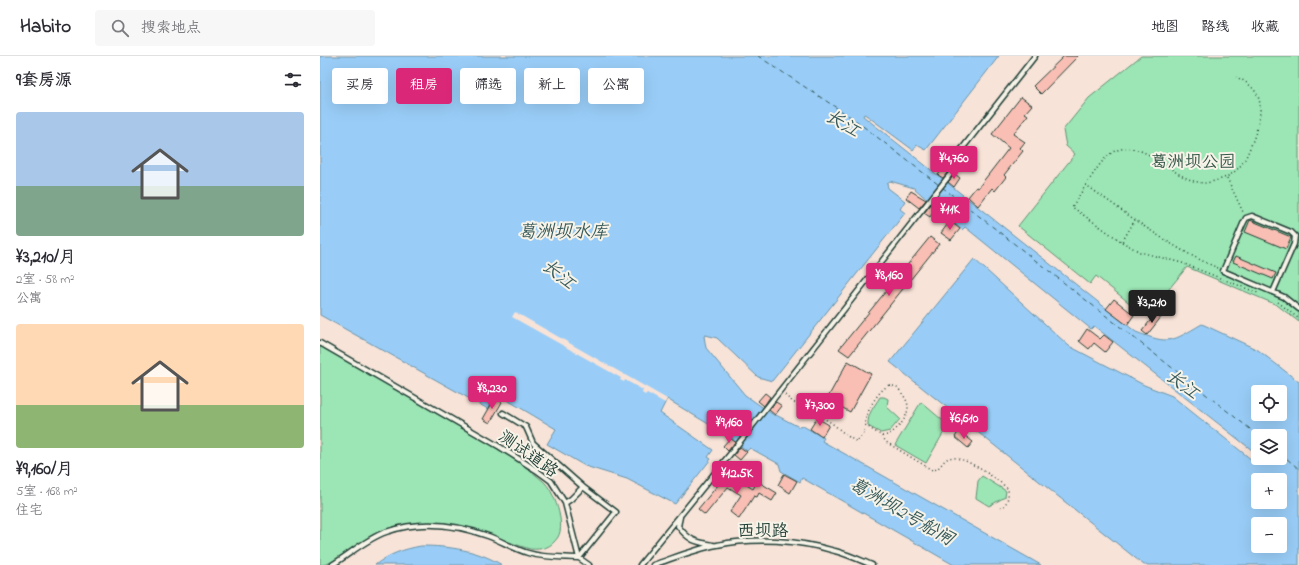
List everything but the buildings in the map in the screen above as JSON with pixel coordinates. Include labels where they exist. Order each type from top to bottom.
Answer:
[{"type":"lane","points":[[640,565],[766,409],[945,181],[953,170],[954,159],[1035,56]]},
{"type":"lane","points":[[1273,292],[1294,244],[1295,236],[1292,232],[1252,216],[1246,218],[1223,271],[1284,297],[1299,309]]},
{"type":"lane","name":"测试道路","points":[[320,343],[458,422],[536,470],[557,489],[564,503],[579,558]]},
{"type":"lane","points":[[503,413],[526,428],[533,443],[583,487],[616,512],[579,558]]},
{"type":"lane","points":[[564,503],[571,499],[583,487]]},
{"type":"lane","points":[[680,516],[678,526],[689,538],[694,542],[716,545]]},
{"type":"lane","points":[[332,565],[362,543],[386,532],[410,525],[436,524],[488,536],[526,553],[540,556],[579,558],[589,565]]},
{"type":"lane","name":"西坝路","points":[[653,565],[716,545],[741,542],[772,541],[799,544],[835,551],[872,565]]},
{"type":"path","points":[[1236,77],[1246,81],[1254,89],[1260,105],[1257,125],[1246,158],[1239,168],[1227,178],[1204,183],[1184,178],[1135,148],[1121,149],[1108,155],[1072,207],[1122,242],[1140,252],[1182,263],[1263,296]]},
{"type":"path","points":[[1227,178],[1246,218]]},
{"type":"path","points":[[1086,185],[1158,236],[1194,259],[1223,271]]},
{"type":"path","points":[[1122,242],[1136,220]]},
{"type":"path","points":[[1278,302],[1299,319]]},
{"type":"path","points":[[882,436],[894,431],[907,411],[907,402],[897,387],[889,385],[884,388],[869,409],[865,419],[865,425],[867,428],[882,436],[886,442],[932,470],[939,468],[945,460],[951,458],[969,462],[1008,489],[1008,498],[1005,505],[998,509]]},
{"type":"path","points":[[780,391],[791,401],[834,425],[842,434],[857,442],[867,428]]},
{"type":"green space","name":"葛洲坝公园","points":[[1141,56],[1299,56],[1299,322],[1277,305],[1187,267],[1155,306],[1138,310],[1096,276],[1090,284],[1018,226],[1075,154],[1066,146],[1063,130],[1089,98]]},
{"type":"green space","points":[[320,345],[502,451],[543,481],[555,499],[560,516],[560,531],[555,541],[546,548],[530,549],[468,528],[439,523],[422,523],[388,528],[380,531],[366,539],[340,558],[320,565]]},
{"type":"green space","points":[[880,397],[888,399],[887,407],[900,419],[890,431],[881,433],[868,426],[870,414]]},
{"type":"green space","points":[[921,402],[948,425],[926,463],[895,445]]},
{"type":"green space","points":[[982,476],[1006,491],[1005,497],[989,506],[976,498],[978,481]]},
{"type":"water","name":"葛洲坝水库","points":[[320,56],[999,56],[926,150],[917,145],[913,150],[866,115],[864,114],[863,116],[1136,332],[1156,339],[1170,340],[1183,335],[1202,324],[1258,350],[1299,382],[1299,565],[1144,565],[890,362],[974,259],[1069,346],[1144,385],[1172,396],[1251,459],[1251,465],[1287,465],[1287,429],[1251,429],[1251,449],[1094,326],[1091,329],[965,227],[962,230],[914,188],[890,181],[887,183],[888,188],[905,201],[900,209],[905,213],[772,381],[758,377],[717,338],[706,335],[704,336],[706,348],[745,395],[775,416],[776,415],[799,427],[803,426],[824,438],[822,441],[1041,565],[954,565],[802,478],[800,482],[781,471],[779,464],[750,448],[747,451],[730,437],[667,399],[660,413],[713,450],[708,457],[711,459],[675,504],[627,479],[585,466],[547,444],[556,429],[497,394],[488,409],[320,315]]},
{"type":"water","points":[[421,546],[452,548],[473,552],[502,565],[375,565],[397,552]]},
{"type":"pier","points":[[515,312],[667,399],[665,403],[647,393],[645,395],[642,393],[643,390],[625,380],[624,382],[620,380],[621,378],[512,317]]},
{"type":"ferry route","points":[[758,56],[855,120],[939,185]]},
{"type":"ferry route","points":[[942,187],[1251,430]]},
{"type":"ferry route","points":[[1287,459],[1299,469]]},
{"type":"water label","name":"长江","points":[[843,123]]},
{"type":"water label","name":"长江","points":[[559,274]]},
{"type":"water label","name":"长江","points":[[1183,384]]},
{"type":"water label","name":"葛洲坝2号船闸","points":[[902,511]]}]
